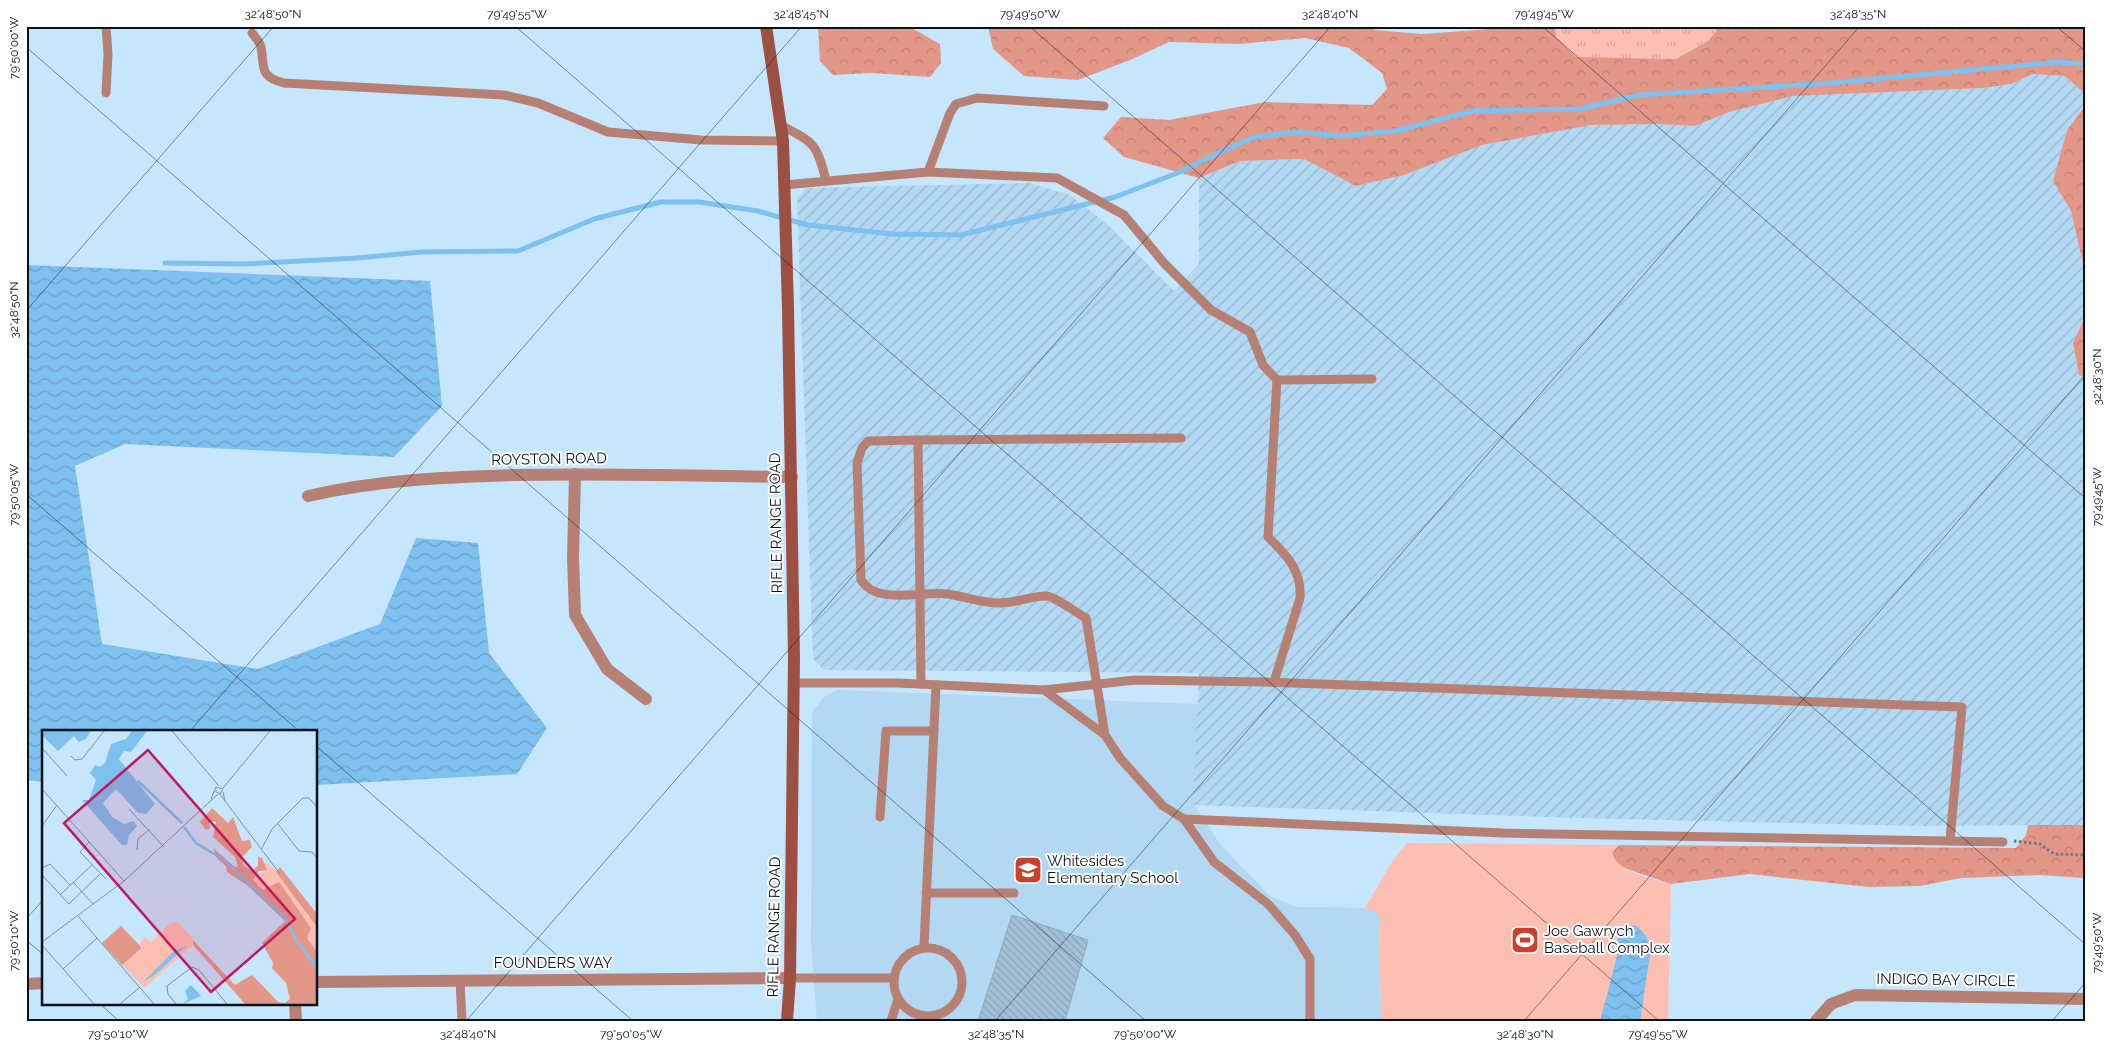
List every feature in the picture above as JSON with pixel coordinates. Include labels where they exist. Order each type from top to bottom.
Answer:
[{"type":"main road","name":"RIFLE RANGE ROAD","points":[[766,26],[783,141],[792,477],[794,683],[790,978],[787,1021]]},
{"type":"street","name":"ROYSTON ROAD","points":[[308,496],[343,488],[422,478],[575,474],[792,477]]},
{"type":"street","points":[[575,474],[573,558],[575,615],[607,668],[646,699]]},
{"type":"street","name":"FOUNDERS WAY","points":[[318,982],[790,978]]},
{"type":"street","points":[[26,984],[42,984]]},
{"type":"street","name":"INDIGO BAY CIRCLE","points":[[1816,1021],[1831,1004],[1855,995],[2085,999]]},
{"type":"street","points":[[295,1004],[296,1021]]},
{"type":"lane","points":[[106,26],[108,54],[106,93]]},
{"type":"lane","points":[[252,33],[261,45],[262,69],[272,80],[284,83],[504,95],[538,104],[608,132],[701,140],[783,141]]},
{"type":"lane","points":[[928,172],[950,113],[956,104],[977,98],[1104,106]]},
{"type":"lane","points":[[780,125],[804,137],[818,150],[826,180]]},
{"type":"lane","points":[[784,185],[928,172],[1057,178],[1124,215],[1164,263],[1212,310],[1250,332],[1263,364],[1277,380],[1268,537],[1290,559],[1301,584],[1300,598],[1274,682]]},
{"type":"lane","points":[[1277,380],[1372,378]]},
{"type":"lane","points":[[1105,735],[1095,683],[1086,618],[1048,596],[1002,603],[975,602],[946,594],[920,596],[877,593],[865,586],[862,580],[858,463],[862,448],[868,441],[1181,438]]},
{"type":"lane","points":[[918,440],[921,684]]},
{"type":"lane","points":[[794,683],[921,684],[1044,690],[1135,680],[1274,682],[1962,707],[1950,840]]},
{"type":"lane","points":[[924,947],[936,685]]},
{"type":"lane","points":[[1044,690],[1105,735],[1120,758],[1163,806],[1184,819],[1214,862],[1268,904],[1295,935],[1310,959],[1310,1021]]},
{"type":"lane","points":[[880,817],[886,731],[934,730]]},
{"type":"lane","points":[[1184,819],[1502,833],[2003,842]]},
{"type":"lane","points":[[926,893],[1014,893]]},
{"type":"lane","points":[[924,947],[946,952],[955,960],[961,970],[962,982],[958,999],[946,1011],[935,1018],[914,1014],[898,1000],[894,989],[893,978],[902,958],[912,951],[924,947]]},
{"type":"lane","points":[[790,978],[893,978]]},
{"type":"lane","points":[[460,980],[462,1021]]},
{"type":"lane","points":[[891,1021],[898,1000]]},
{"type":"path","points":[[2003,842],[2022,840],[2040,844],[2054,854],[2085,855]]},
{"type":"shaded area","points":[[2033,74],[2065,76],[2085,94],[2082,110],[2067,130],[2053,181],[2071,211],[2085,273],[2085,317],[2073,343],[2079,375],[2085,377],[2085,825],[1917,826],[1576,818],[1193,805],[1199,673],[824,670],[813,659],[797,198],[806,188],[1030,183],[1070,195],[1108,225],[1174,291],[1199,264],[1199,178],[1240,161],[1304,159],[1356,186],[1404,175],[1482,145],[1591,125],[1659,124],[1695,126],[1729,112],[1793,96],[1983,88],[2011,84]]},
{"type":"shaded area","name":"Whitesides Elementary School","points":[[837,690],[1198,704],[1194,805],[1220,844],[1270,896],[1296,907],[1365,908],[1379,913],[1381,1021],[817,1021],[811,943],[812,712],[825,696]]},
{"type":"green space","points":[[818,26],[908,26],[940,44],[941,63],[930,77],[872,73],[833,75],[820,61]]},
{"type":"green space","points":[[988,26],[1370,26],[1375,30],[1422,34],[1491,29],[1493,26],[1555,26],[1556,37],[1576,57],[1676,59],[1708,41],[1721,26],[2085,26],[2085,94],[2065,76],[2033,74],[2011,84],[1983,88],[1793,96],[1729,112],[1695,126],[1659,124],[1591,125],[1482,145],[1404,175],[1356,186],[1304,159],[1240,161],[1199,178],[1124,157],[1103,138],[1121,117],[1169,120],[1265,102],[1372,105],[1387,89],[1382,73],[1349,48],[1305,38],[1239,44],[1169,42],[1130,60],[1078,80],[1024,76],[993,49]]},
{"type":"green space","points":[[1555,26],[1721,26],[1708,41],[1676,59],[1576,57],[1556,37]]},
{"type":"green space","points":[[2085,102],[2085,273],[2071,211],[2053,181],[2067,130],[2082,110]]},
{"type":"green space","points":[[2085,317],[2085,377],[2079,375],[2073,343]]},
{"type":"green space","points":[[2028,825],[2085,825],[2085,878],[2039,875],[1961,878],[1920,886],[1869,887],[1749,874],[1671,884],[1621,867],[1614,860],[1612,852],[1619,845],[2016,848],[2026,835]]},
{"type":"green space","name":"Joe Gawrych Baseball Complex","points":[[1407,843],[1619,845],[1612,852],[1620,865],[1636,874],[1671,884],[1668,1021],[1381,1021],[1379,914],[1365,908],[1393,860]]},
{"type":"water","points":[[26,265],[430,281],[442,406],[394,457],[125,444],[75,466],[102,644],[258,669],[380,624],[416,538],[478,543],[489,653],[547,728],[517,774],[318,785],[318,730],[42,730],[42,782],[26,780]]},
{"type":"water","points":[[1628,925],[1637,926],[1647,937],[1650,955],[1640,1021],[1600,1021],[1617,956],[1618,937]]},
{"type":"building","points":[[1012,915],[1088,940],[1065,1021],[978,1021]]},
{"type":"waterway","points":[[165,263],[245,264],[357,258],[421,252],[518,251],[594,219],[661,202],[699,202],[758,211],[808,225],[892,234],[961,235],[1115,197],[1180,172],[1255,137],[1295,132],[1342,136],[1395,131],[1473,111],[1579,109],[1639,95],[1831,83],[2059,62],[2085,64]]},
{"type":"place","name":"Whitesides Elementary School","points":[[1028,870]]},
{"type":"place","name":"Joe Gawrych Baseball Complex","points":[[1525,940]]}]
